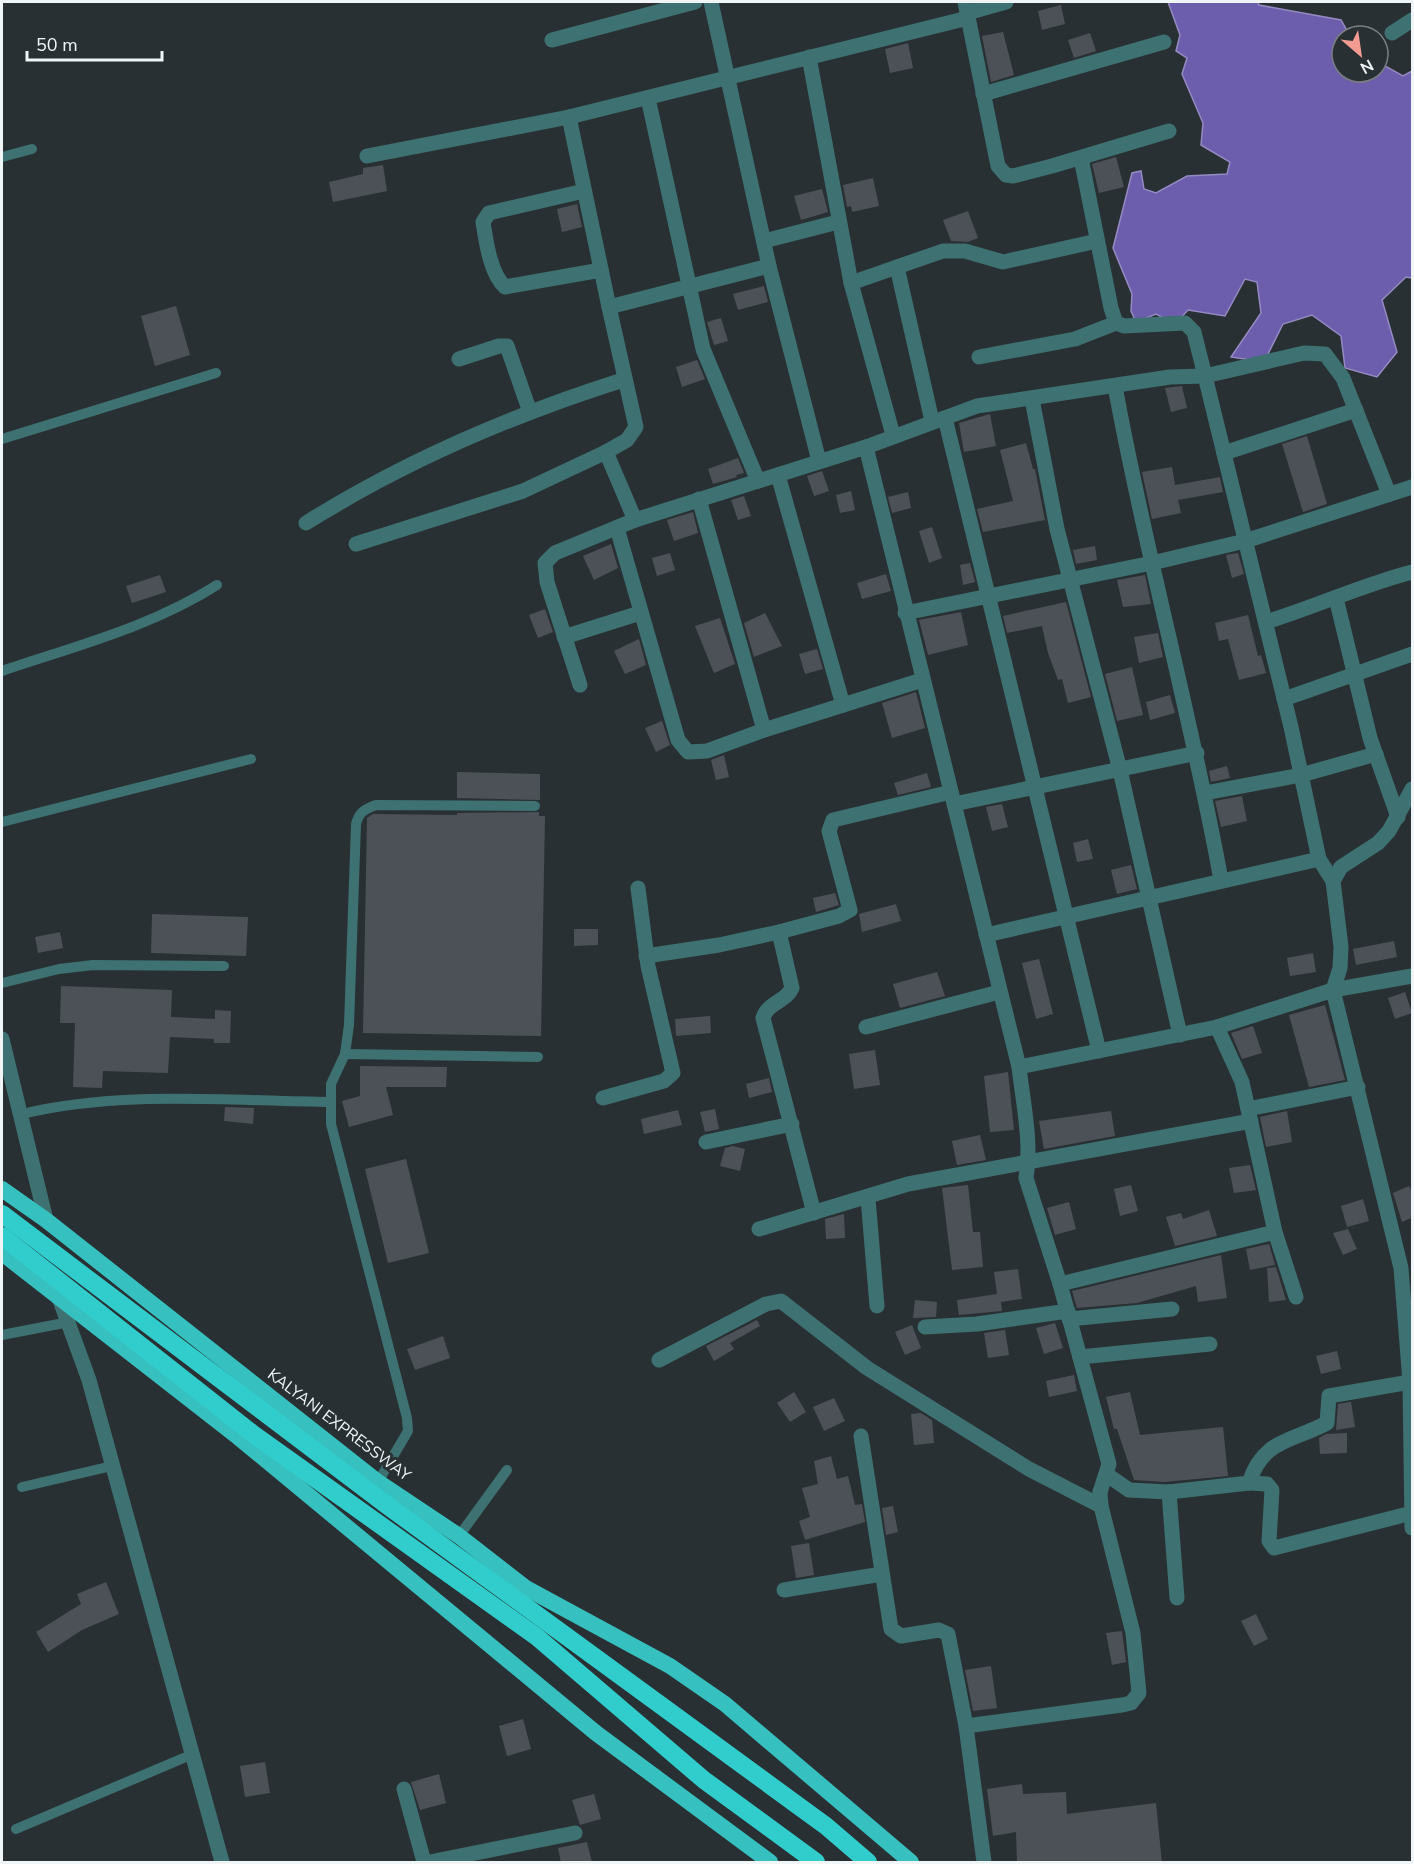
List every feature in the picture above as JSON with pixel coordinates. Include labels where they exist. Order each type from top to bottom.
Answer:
[{"type":"highway","name":"KALYANI EXPRESSWAY","points":[[2,1190],[46,1220],[378,1482],[459,1536],[526,1588],[670,1666],[725,1704],[911,1863]]},
{"type":"highway","points":[[2,1214],[398,1513],[826,1826],[868,1863]]},
{"type":"highway","points":[[2,1236],[253,1434],[537,1637],[704,1780],[809,1858]]},
{"type":"highway","points":[[2,1253],[238,1437],[596,1733],[770,1863]]},
{"type":"street","points":[[552,40],[695,2]]},
{"type":"street","points":[[711,2],[769,266],[819,461]]},
{"type":"street","points":[[367,156],[568,117],[648,98],[727,76],[809,57],[966,11],[1005,2]]},
{"type":"street","points":[[966,11],[998,166],[1006,175],[1013,176],[1081,158],[1169,130]]},
{"type":"street","points":[[1392,33],[1413,20]]},
{"type":"street","points":[[983,94],[1164,42]]},
{"type":"street","points":[[809,57],[851,283],[893,435]]},
{"type":"street","points":[[648,98],[709,367],[758,481]]},
{"type":"street","points":[[356,544],[523,491],[606,452],[627,440],[636,427],[623,380],[568,117]]},
{"type":"street","points":[[1081,158],[1111,309],[1116,323]]},
{"type":"street","points":[[584,191],[489,213],[484,218],[484,231],[496,274],[505,287],[601,270]]},
{"type":"street","points":[[764,241],[838,222]]},
{"type":"street","points":[[851,283],[929,255],[954,250],[1003,262],[1097,241]]},
{"type":"street","points":[[609,307],[769,266]]},
{"type":"street","points":[[897,267],[988,597],[1099,1051]]},
{"type":"street","points":[[979,357],[1075,339],[1116,323],[1124,326],[1185,323],[1194,332],[1266,622],[1319,859],[1333,881],[1341,947],[1340,968],[1332,990],[1358,1087],[1401,1268],[1410,1382],[1413,1528]]},
{"type":"street","points":[[459,359],[499,346],[507,346],[530,412]]},
{"type":"street","points":[[580,685],[547,582],[545,563],[555,554],[635,520],[866,447],[893,435],[977,406],[1170,377],[1204,376],[1314,352],[1325,354],[1338,367],[1389,494]]},
{"type":"street","points":[[306,523],[358,490],[410,464],[530,412],[623,380]]},
{"type":"street","points":[[1115,386],[1152,563],[1197,753],[1221,880]]},
{"type":"street","points":[[1032,399],[1057,529],[1120,770],[1180,1035]]},
{"type":"street","points":[[1224,453],[1356,410]]},
{"type":"street","points":[[866,447],[1018,1067],[1029,1162],[1026,1178],[1060,1284],[1109,1464],[1102,1488],[1133,1634],[1140,1686],[1136,1699],[1122,1705],[966,1726]]},
{"type":"street","points":[[606,452],[635,520]]},
{"type":"street","points":[[778,475],[843,705]]},
{"type":"street","points":[[905,613],[1152,563],[1245,541],[1413,487]]},
{"type":"street","points":[[699,499],[764,730]]},
{"type":"street","points":[[617,528],[681,747],[688,752],[698,753],[922,680]]},
{"type":"street","points":[[1266,622],[1363,587],[1413,572]]},
{"type":"street","points":[[1336,598],[1376,754],[1398,817]]},
{"type":"street","points":[[564,637],[640,613]]},
{"type":"street","points":[[1284,699],[1413,654]]},
{"type":"street","points":[[646,956],[719,945],[779,932],[839,916],[850,910],[829,831],[833,820],[1120,770],[1197,753]]},
{"type":"street","points":[[1205,793],[1301,775],[1376,754]]},
{"type":"street","points":[[1333,881],[1341,867],[1378,843],[1398,817],[1413,789]]},
{"type":"street","points":[[986,934],[1319,859]]},
{"type":"street","points":[[603,1098],[664,1081],[673,1073],[646,956],[638,888]]},
{"type":"street","points":[[779,932],[792,988],[784,998],[770,1006],[763,1018],[814,1214]]},
{"type":"street","points":[[1018,1067],[1218,1027],[1332,990],[1413,976]]},
{"type":"street","points":[[866,1027],[999,992]]},
{"type":"street","points":[[1218,1027],[1242,1082],[1275,1232],[1296,1297]]},
{"type":"street","points":[[2,1040],[22,1114],[46,1220]]},
{"type":"street","points":[[759,1229],[868,1198],[908,1184],[1029,1162],[1249,1115],[1358,1087]]},
{"type":"street","points":[[706,1142],[792,1124]]},
{"type":"street","points":[[868,1198],[877,1305]]},
{"type":"street","points":[[1060,1284],[1275,1232]]},
{"type":"street","points":[[58,1295],[89,1380],[222,1863]]},
{"type":"street","points":[[659,1360],[766,1304],[781,1301],[877,1375],[1029,1469],[1102,1488],[1129,1490],[1169,1492],[1249,1483],[1266,1484],[1272,1490],[1269,1541],[1274,1548],[1412,1513]]},
{"type":"street","points":[[925,1327],[1068,1315],[1172,1310]]},
{"type":"street","points":[[1080,1358],[1210,1344]]},
{"type":"street","points":[[1249,1483],[1255,1464],[1274,1446],[1327,1423],[1329,1396],[1410,1382]]},
{"type":"street","points":[[861,1436],[882,1575],[894,1633],[901,1636],[939,1630],[948,1634],[966,1726],[984,1863]]},
{"type":"street","points":[[1169,1492],[1177,1598]]},
{"type":"street","points":[[784,1590],[882,1575]]},
{"type":"street","points":[[404,1789],[424,1863]]},
{"type":"street","points":[[430,1863],[575,1833]]},
{"type":"lane","points":[[2,157],[32,149]]},
{"type":"lane","points":[[2,439],[216,373]]},
{"type":"lane","points":[[2,671],[156,619],[185,605],[217,585]]},
{"type":"lane","points":[[2,822],[251,759]]},
{"type":"lane","points":[[378,1482],[408,1431],[407,1418],[334,1134],[330,1102],[331,1084],[345,1054],[349,1026],[358,816],[376,805],[389,804],[535,806]]},
{"type":"lane","points":[[2,983],[59,969],[93,965],[224,966]]},
{"type":"lane","points":[[345,1054],[538,1057]]},
{"type":"lane","points":[[22,1114],[69,1104],[116,1100],[330,1102]]},
{"type":"lane","points":[[2,1335],[69,1322]]},
{"type":"lane","points":[[22,1487],[112,1466]]},
{"type":"lane","points":[[459,1536],[507,1470]]},
{"type":"lane","points":[[16,1829],[193,1754]]},
{"type":"shaded area","points":[[1168,2],[1258,2],[1259,5],[1341,20],[1343,24],[1330,24],[1330,84],[1390,84],[1390,69],[1403,76],[1412,71],[1412,278],[1406,277],[1382,300],[1397,352],[1377,377],[1345,368],[1341,336],[1312,315],[1283,324],[1264,362],[1231,357],[1261,313],[1257,282],[1245,279],[1225,316],[1188,310],[1175,324],[1156,314],[1136,322],[1131,311],[1132,294],[1113,248],[1132,173],[1141,171],[1144,189],[1156,193],[1187,176],[1227,174],[1230,162],[1201,145],[1203,123],[1182,74],[1187,58],[1176,51],[1180,35]]},
{"type":"building","points":[[1061,5],[1065,24],[1042,30],[1038,11]]},
{"type":"building","points":[[1003,32],[1014,75],[991,82],[982,36]]},
{"type":"building","points":[[1090,33],[1096,51],[1074,58],[1068,40]]},
{"type":"building","points":[[908,43],[913,68],[890,73],[885,49]]},
{"type":"building","points":[[1116,157],[1124,187],[1099,193],[1092,164]]},
{"type":"building","points":[[383,165],[387,191],[333,202],[329,182],[363,174],[363,168]]},
{"type":"building","points":[[873,178],[879,206],[852,212],[851,206],[847,207],[843,185]]},
{"type":"building","points":[[822,189],[828,212],[801,220],[794,196]]},
{"type":"building","points":[[577,204],[582,227],[562,232],[557,209]]},
{"type":"building","points":[[968,211],[978,238],[968,242],[951,241],[943,220]]},
{"type":"building","points":[[764,286],[768,302],[738,310],[733,294]]},
{"type":"building","points":[[176,306],[190,355],[155,366],[141,316]]},
{"type":"building","points":[[721,318],[728,341],[714,345],[707,322]]},
{"type":"building","points":[[697,360],[705,379],[682,387],[676,367]]},
{"type":"building","points":[[1182,386],[1187,408],[1171,412],[1165,388]]},
{"type":"building","points":[[990,414],[996,446],[964,452],[959,423]]},
{"type":"building","points":[[1307,436],[1327,504],[1303,512],[1282,444]]},
{"type":"building","points":[[1026,443],[1033,469],[1035,469],[1045,520],[983,532],[977,509],[1013,501],[1000,450]]},
{"type":"building","points":[[738,458],[744,473],[713,484],[708,469]]},
{"type":"building","points":[[1172,467],[1175,485],[1220,477],[1223,492],[1178,500],[1181,513],[1152,519],[1142,472]]},
{"type":"building","points":[[822,471],[829,491],[814,496],[807,476]]},
{"type":"building","points":[[851,491],[855,510],[840,513],[836,495]]},
{"type":"building","points":[[908,492],[911,508],[892,513],[888,497]]},
{"type":"building","points":[[744,496],[751,516],[738,520],[731,500]]},
{"type":"building","points":[[693,512],[698,533],[674,541],[667,520]]},
{"type":"building","points":[[932,527],[942,558],[929,563],[919,531]]},
{"type":"building","points":[[611,544],[618,568],[594,580],[583,556]]},
{"type":"building","points":[[1095,546],[1097,560],[1076,564],[1073,550]]},
{"type":"building","points":[[670,553],[675,570],[657,576],[652,558]]},
{"type":"building","points":[[1238,553],[1244,574],[1232,578],[1226,555]]},
{"type":"building","points":[[970,563],[975,582],[963,585],[960,565]]},
{"type":"building","points":[[886,574],[891,591],[862,599],[857,583]]},
{"type":"building","points":[[160,575],[166,592],[132,603],[126,586]]},
{"type":"building","points":[[1145,575],[1151,604],[1123,607],[1117,580]]},
{"type":"building","points":[[1066,602],[1091,697],[1068,703],[1062,679],[1058,680],[1048,653],[1042,626],[1007,633],[1003,616]]},
{"type":"building","points":[[545,609],[553,632],[538,638],[529,615]]},
{"type":"building","points":[[961,612],[968,645],[928,655],[919,620]]},
{"type":"building","points":[[765,613],[782,646],[754,657],[744,623]]},
{"type":"building","points":[[1248,615],[1258,656],[1261,655],[1266,673],[1239,680],[1228,639],[1219,641],[1215,623]]},
{"type":"building","points":[[720,618],[735,664],[714,673],[695,626]]},
{"type":"building","points":[[1158,633],[1163,657],[1139,663],[1134,637]]},
{"type":"building","points":[[639,639],[646,665],[625,674],[614,651]]},
{"type":"building","points":[[817,649],[823,669],[805,674],[799,654]]},
{"type":"building","points":[[1132,667],[1143,715],[1117,721],[1105,674]]},
{"type":"building","points":[[916,692],[925,728],[892,738],[882,703]]},
{"type":"building","points":[[1170,695],[1175,713],[1150,720],[1146,702]]},
{"type":"building","points":[[662,721],[670,745],[656,752],[645,728]]},
{"type":"building","points":[[724,755],[729,777],[716,780],[711,760]]},
{"type":"building","points":[[1227,766],[1230,778],[1211,782],[1209,771]]},
{"type":"building","points":[[457,772],[540,774],[540,800],[457,798]]},
{"type":"building","points":[[927,773],[931,787],[898,795],[894,783]]},
{"type":"building","points":[[1242,796],[1247,821],[1221,827],[1215,801]]},
{"type":"building","points":[[1002,804],[1008,827],[992,831],[986,807]]},
{"type":"building","points":[[539,812],[539,816],[545,816],[541,1036],[363,1033],[367,818],[373,814],[457,815],[457,813]]},
{"type":"building","points":[[1088,839],[1093,859],[1077,862],[1073,843]]},
{"type":"building","points":[[1131,865],[1137,889],[1117,894],[1111,870]]},
{"type":"building","points":[[835,893],[839,905],[816,912],[813,898]]},
{"type":"building","points":[[896,904],[901,921],[862,932],[859,914]]},
{"type":"building","points":[[152,914],[248,917],[246,956],[151,953]]},
{"type":"building","points":[[574,929],[598,929],[598,945],[574,946]]},
{"type":"building","points":[[60,932],[63,948],[38,953],[35,937]]},
{"type":"building","points":[[1394,941],[1397,957],[1356,965],[1353,949]]},
{"type":"building","points":[[1313,953],[1316,972],[1290,976],[1287,958]]},
{"type":"building","points":[[1039,959],[1053,1014],[1036,1019],[1022,963]]},
{"type":"building","points":[[937,972],[945,996],[900,1008],[893,984]]},
{"type":"building","points":[[61,986],[172,990],[171,1017],[215,1019],[215,1010],[231,1011],[230,1043],[214,1043],[214,1039],[170,1037],[168,1073],[103,1071],[102,1088],[73,1087],[75,1023],[60,1023]]},
{"type":"building","points":[[1405,992],[1412,1013],[1395,1019],[1388,998]]},
{"type":"building","points":[[1325,1005],[1345,1080],[1309,1087],[1289,1015]]},
{"type":"building","points":[[710,1016],[711,1033],[676,1036],[675,1019]]},
{"type":"building","points":[[1253,1026],[1262,1053],[1242,1059],[1231,1033]]},
{"type":"building","points":[[875,1050],[880,1085],[854,1089],[849,1054]]},
{"type":"building","points":[[360,1066],[447,1067],[446,1087],[386,1087],[393,1115],[349,1127],[342,1101],[360,1096]]},
{"type":"building","points":[[1008,1072],[1014,1130],[990,1132],[984,1076]]},
{"type":"building","points":[[769,1078],[772,1092],[749,1098],[746,1084]]},
{"type":"building","points":[[225,1107],[254,1108],[253,1124],[224,1121]]},
{"type":"building","points":[[715,1109],[719,1129],[705,1132],[700,1112]]},
{"type":"building","points":[[678,1110],[682,1125],[644,1134],[641,1119]]},
{"type":"building","points":[[1111,1111],[1115,1136],[1044,1149],[1039,1121]]},
{"type":"building","points":[[1287,1111],[1292,1142],[1266,1147],[1260,1117]]},
{"type":"building","points":[[980,1135],[986,1160],[957,1165],[952,1141]]},
{"type":"building","points":[[733,1146],[745,1149],[740,1171],[720,1166],[725,1148]]},
{"type":"building","points":[[406,1159],[429,1253],[388,1263],[365,1169]]},
{"type":"building","points":[[1250,1165],[1256,1190],[1234,1193],[1229,1168]]},
{"type":"building","points":[[968,1185],[973,1232],[980,1232],[983,1267],[952,1270],[942,1188]]},
{"type":"building","points":[[1131,1185],[1138,1211],[1120,1216],[1114,1189]]},
{"type":"building","points":[[1409,1186],[1413,1194],[1413,1217],[1402,1222],[1393,1193]]},
{"type":"building","points":[[1363,1199],[1369,1221],[1347,1227],[1341,1206]]},
{"type":"building","points":[[1069,1202],[1076,1229],[1055,1235],[1047,1208]]},
{"type":"building","points":[[1209,1210],[1217,1236],[1175,1246],[1166,1217],[1181,1213],[1183,1219]]},
{"type":"building","points":[[844,1214],[845,1238],[826,1239],[825,1219]]},
{"type":"building","points":[[1348,1229],[1357,1249],[1343,1255],[1333,1233]]},
{"type":"building","points":[[1269,1244],[1275,1265],[1250,1270],[1246,1249]]},
{"type":"building","points":[[1221,1255],[1227,1298],[1198,1302],[1196,1286],[1137,1303],[1077,1308],[1072,1291]]},
{"type":"building","points":[[1276,1267],[1286,1300],[1269,1302],[1267,1268]]},
{"type":"building","points":[[1018,1269],[1022,1299],[1001,1302],[1002,1311],[959,1315],[957,1300],[997,1294],[994,1272]]},
{"type":"building","points":[[915,1300],[937,1302],[936,1317],[913,1318]]},
{"type":"building","points":[[757,1320],[760,1326],[730,1343],[734,1349],[714,1361],[706,1346]]},
{"type":"building","points":[[1055,1323],[1063,1348],[1044,1354],[1036,1328]]},
{"type":"building","points":[[912,1325],[921,1348],[905,1355],[895,1332]]},
{"type":"building","points":[[1005,1330],[1009,1355],[988,1358],[984,1333]]},
{"type":"building","points":[[443,1336],[450,1358],[415,1370],[407,1349]]},
{"type":"building","points":[[1337,1351],[1341,1369],[1321,1374],[1316,1356]]},
{"type":"building","points":[[1074,1375],[1077,1391],[1049,1397],[1046,1381]]},
{"type":"building","points":[[794,1392],[806,1412],[790,1422],[777,1403]]},
{"type":"building","points":[[1130,1392],[1140,1435],[1223,1427],[1228,1476],[1164,1482],[1134,1480],[1117,1429],[1114,1429],[1106,1397]]},
{"type":"building","points":[[834,1398],[845,1421],[824,1431],[813,1407]]},
{"type":"building","points":[[1351,1402],[1355,1427],[1336,1430],[1338,1404]]},
{"type":"building","points":[[921,1413],[932,1420],[934,1443],[914,1445],[911,1414]]},
{"type":"building","points":[[1347,1433],[1347,1453],[1320,1454],[1319,1438],[1326,1434]]},
{"type":"building","points":[[831,1456],[837,1479],[848,1476],[855,1505],[862,1504],[865,1522],[805,1540],[799,1521],[810,1517],[802,1488],[818,1484],[814,1461]]},
{"type":"building","points":[[893,1506],[898,1532],[886,1535],[882,1508]]},
{"type":"building","points":[[809,1543],[814,1575],[796,1578],[791,1546]]},
{"type":"building","points":[[106,1582],[119,1614],[82,1630],[48,1652],[36,1632],[81,1604],[77,1594]]},
{"type":"building","points":[[1256,1614],[1268,1639],[1254,1646],[1241,1621]]},
{"type":"building","points":[[1122,1631],[1126,1662],[1112,1665],[1106,1633]]},
{"type":"building","points":[[991,1666],[997,1708],[973,1711],[965,1670]]},
{"type":"building","points":[[523,1719],[531,1749],[507,1756],[499,1726]]},
{"type":"building","points":[[265,1762],[270,1793],[245,1797],[240,1766]]},
{"type":"building","points":[[439,1774],[446,1803],[420,1810],[411,1782]]},
{"type":"building","points":[[1022,1784],[1023,1794],[1066,1792],[1067,1814],[1156,1803],[1162,1863],[1017,1863],[1016,1832],[993,1836],[987,1789]]},
{"type":"building","points":[[594,1794],[601,1819],[580,1825],[572,1800]]},
{"type":"building","points":[[587,1842],[592,1863],[561,1863],[558,1848]]}]
